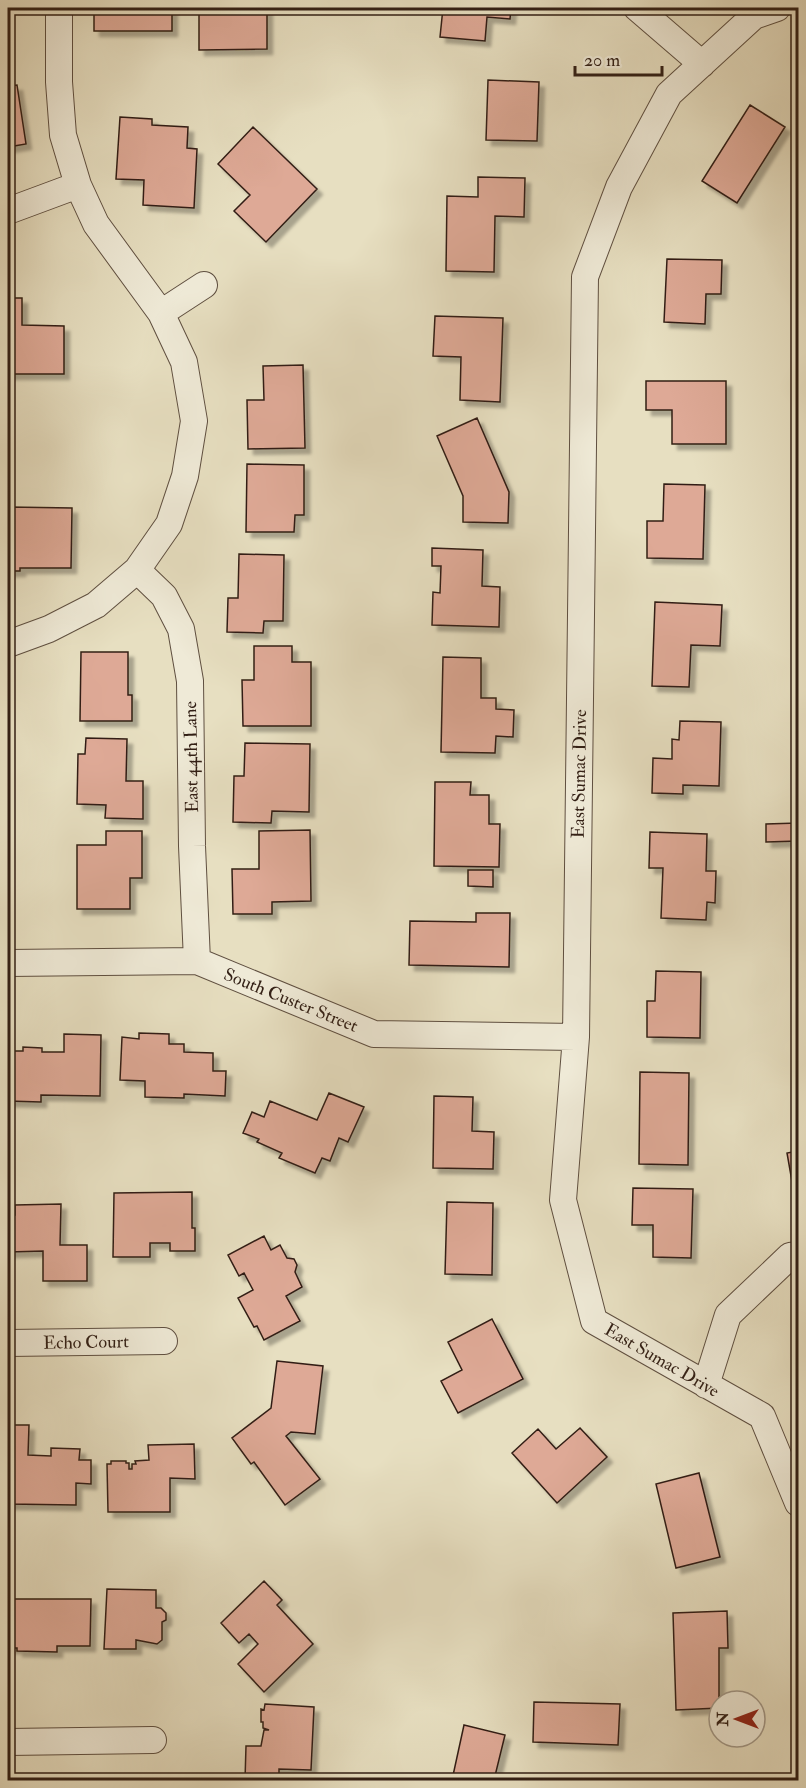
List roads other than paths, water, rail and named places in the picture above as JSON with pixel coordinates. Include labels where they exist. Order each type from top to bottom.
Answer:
[{"type":"street","points":[[8,644],[49,629],[96,605],[137,570],[169,524],[185,476],[194,421],[184,362],[161,313],[96,224],[78,185],[63,135],[59,82],[59,8]]},
{"type":"street","points":[[637,8],[702,64]]},
{"type":"street","name":"East Sumac Drive","points":[[777,8],[754,16],[669,94],[619,187],[585,277],[576,1037],[563,1200],[594,1321],[762,1416],[798,1503]]},
{"type":"street","points":[[8,211],[78,185]]},
{"type":"street","points":[[161,313],[204,285]]},
{"type":"street","name":"East 44th Lane","points":[[137,570],[164,596],[181,629],[190,681],[192,846],[197,961]]},
{"type":"street","name":"South Custer Street","points":[[8,963],[197,961],[374,1034],[576,1037]]},
{"type":"street","points":[[706,1385],[728,1315],[790,1256],[798,1255]]},
{"type":"street","name":"Echo Court","points":[[8,1343],[164,1341]]},
{"type":"street","points":[[8,1742],[153,1740]]}]
